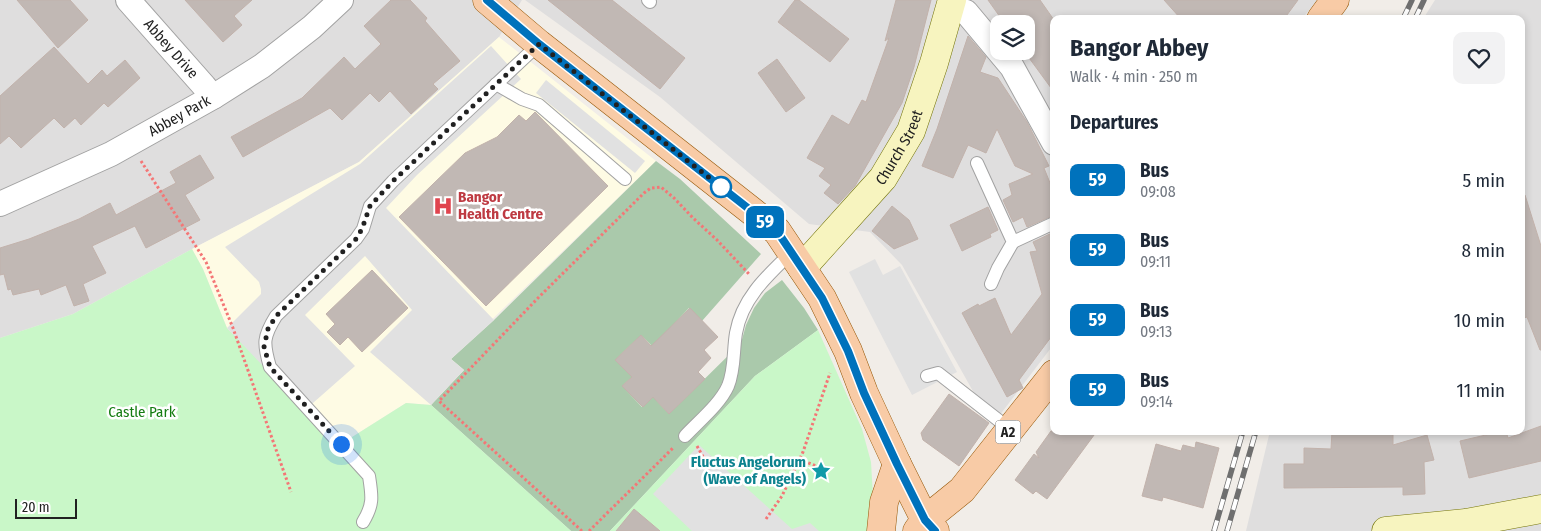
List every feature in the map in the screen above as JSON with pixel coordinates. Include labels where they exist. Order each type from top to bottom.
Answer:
[{"type":"main road","points":[[487,0],[539,44],[777,231],[822,298],[848,351],[864,393],[897,464],[930,528]]},
{"type":"main road","name":"Church Street","points":[[797,260],[884,178],[911,131],[934,63],[951,4]]},
{"type":"main road","name":"A2","points":[[930,528],[1050,379]]},
{"type":"main road","points":[[881,531],[884,502],[897,464]]},
{"type":"main road","points":[[1386,531],[1466,523],[1541,509]]},
{"type":"street","name":"Abbey Drive","points":[[128,0],[212,97]]},
{"type":"street","name":"Abbey Park","points":[[0,204],[111,154],[212,97],[262,66],[312,27],[341,0]]},
{"type":"street","points":[[951,4],[966,12],[1012,67],[1050,137]]},
{"type":"lane","points":[[363,522],[370,510],[372,494],[369,476],[270,367],[264,347],[268,329],[276,316],[356,239],[362,229],[370,206],[393,181],[539,44]]},
{"type":"lane","points":[[496,84],[522,99],[539,105],[625,179]]},
{"type":"lane","points":[[977,163],[1013,242]]},
{"type":"lane","points":[[991,284],[1013,242],[1050,225]]},
{"type":"lane","points":[[685,436],[721,397],[727,387],[733,372],[736,332],[741,314],[750,296],[760,285],[797,260]]},
{"type":"lane","points":[[927,376],[938,373],[1010,430]]},
{"type":"path","points":[[130,144],[206,262],[233,328],[292,492]]},
{"type":"path","points":[[582,531],[439,401],[538,298],[651,188],[661,187],[674,198],[760,285]]},
{"type":"path","points":[[766,519],[782,496],[799,459],[830,371]]},
{"type":"path","points":[[589,531],[685,436],[697,447],[710,469]]},
{"type":"path","points":[[799,459],[816,466]]},
{"type":"shaded area","points":[[0,0],[522,0],[499,37],[359,162],[192,249],[73,314],[0,338]]},
{"type":"shaded area","points":[[525,0],[1317,0],[1305,15],[1050,15],[1050,349],[999,416],[974,393],[902,265],[870,232],[809,224],[660,97]]},
{"type":"shaded area","points":[[1435,0],[1541,0],[1541,531],[1246,531],[1269,435],[1525,435],[1525,15],[1426,15]]},
{"type":"shaded area","name":"Bangor Health Centre","points":[[499,37],[656,161],[451,359],[464,370],[431,405],[406,403],[341,444],[227,328],[203,269],[192,249],[359,162]]},
{"type":"shaded area","points":[[491,46],[521,79],[417,175],[386,208],[494,320],[451,359],[464,370],[431,405],[370,352],[412,310],[365,256],[305,315],[355,366],[305,410],[227,328],[261,294],[261,289],[259,282],[225,247],[360,164]]},
{"type":"shaded area","points":[[546,80],[645,161],[635,173],[536,93]]},
{"type":"shaded area","points":[[875,259],[883,275],[900,266],[957,372],[912,395],[849,272]]},
{"type":"shaded area","points":[[699,445],[792,529],[810,523],[819,531],[692,531],[653,494]]},
{"type":"green space","points":[[656,161],[680,179],[761,254],[702,321],[689,308],[654,348],[641,335],[615,360],[632,377],[622,386],[642,407],[653,397],[669,414],[741,343],[746,325],[754,308],[765,293],[782,280],[818,330],[755,376],[610,531],[571,531],[431,405],[464,370],[451,359],[494,320]]},
{"type":"green space","name":"Castle Park","points":[[192,249],[203,269],[227,328],[341,444],[406,403],[431,405],[571,531],[0,531],[0,338],[73,314]]},
{"type":"green space","points":[[818,330],[862,429],[871,462],[873,496],[868,531],[610,531],[755,376]]},
{"type":"building","points":[[17,0],[70,0],[88,20],[58,48]]},
{"type":"building","points":[[185,0],[252,0],[234,16],[242,25],[223,42]]},
{"type":"building","points":[[391,0],[410,0],[427,18],[425,21],[460,61],[433,84],[438,89],[411,114],[390,91],[379,102],[370,93],[342,120],[330,108],[243,157],[231,137],[302,98],[344,57],[355,69],[381,44],[364,26]]},
{"type":"building","points":[[548,0],[612,0],[685,58],[660,89]]},
{"type":"building","points":[[795,0],[799,0],[849,39],[830,62],[778,22]]},
{"type":"building","points":[[896,0],[931,0],[914,67],[902,103],[855,186],[838,204],[824,193],[831,185],[819,176],[825,168],[807,158],[832,115],[849,125],[862,100],[866,102],[889,38],[885,41]]},
{"type":"building","points":[[988,0],[1040,0],[1050,15],[1050,87],[1031,60],[1035,60],[1035,15],[999,15]]},
{"type":"building","points":[[1164,0],[1298,0],[1287,15],[1177,15]]},
{"type":"building","points":[[968,36],[986,57],[980,72],[998,78],[1027,122],[1049,166],[1044,168],[1050,183],[1050,217],[1027,227],[1023,217],[1013,222],[1003,200],[1012,195],[1009,184],[1033,174],[1015,166],[997,129],[986,153],[968,145],[953,178],[922,166],[937,129]]},
{"type":"building","points":[[54,47],[88,84],[102,70],[107,76],[125,60],[140,78],[108,107],[104,103],[81,125],[75,118],[64,128],[54,118],[21,148],[9,136],[0,144],[0,96]]},
{"type":"building","points":[[777,59],[805,98],[786,112],[758,73]]},
{"type":"building","points":[[535,112],[608,186],[486,306],[399,217],[465,153],[497,137],[519,115],[526,121]]},
{"type":"building","points":[[200,155],[214,178],[185,195],[200,220],[146,248],[135,226],[92,246],[106,273],[83,284],[89,301],[74,306],[66,285],[41,295],[39,289],[13,295],[11,289],[8,290],[4,274],[0,275],[0,248],[29,239],[79,219],[110,203],[116,215],[176,183],[170,172]]},
{"type":"building","points":[[1525,195],[1541,246],[1541,350],[1527,317],[1525,318]]},
{"type":"building","points":[[892,206],[909,220],[918,239],[894,249],[872,231]]},
{"type":"building","points":[[988,207],[998,230],[990,234],[991,237],[962,251],[950,225]]},
{"type":"building","points":[[1050,234],[1050,338],[1019,380],[1023,388],[1007,397],[962,313],[978,304],[979,306],[995,298],[1011,335],[1042,294],[1030,252],[1037,251],[1033,242]]},
{"type":"building","points":[[372,270],[408,308],[362,352],[348,337],[340,345],[327,332],[335,324],[326,314]]},
{"type":"building","points":[[690,308],[718,337],[704,350],[711,358],[698,372],[705,379],[669,414],[653,397],[643,407],[622,386],[632,377],[615,360],[641,335],[651,346]]},
{"type":"building","points":[[949,394],[989,423],[959,466],[923,440],[921,433]]},
{"type":"building","points":[[1541,426],[1541,461],[1469,478],[1460,441],[1486,435],[1507,435],[1508,438],[1516,435],[1525,435],[1525,432]]},
{"type":"building","points":[[1050,432],[1050,435],[1094,435],[1047,499],[1036,491],[1033,494],[1015,480],[1034,454],[1039,458],[1036,452]]},
{"type":"building","points":[[1332,435],[1393,435],[1393,445],[1427,435],[1434,460],[1424,462],[1425,494],[1403,495],[1403,487],[1284,488],[1284,464],[1304,464],[1304,448],[1331,449]]},
{"type":"building","points":[[1196,442],[1219,448],[1203,508],[1163,497],[1162,501],[1142,496],[1156,444],[1181,451],[1183,445],[1195,448]]},
{"type":"building","points":[[634,509],[660,531],[616,531]]},
{"type":"railway","points":[[1405,15],[1412,0]]},
{"type":"railway","points":[[1417,15],[1424,0]]},
{"type":"railway","points":[[1214,531],[1242,435]]},
{"type":"railway","points":[[1227,531],[1255,435]]},
{"type":"bus line","name":"59","points":[[487,0],[539,44],[777,231],[822,298],[848,351],[864,393],[897,464],[925,520],[935,531]]},
{"type":"place","name":"Bangor Health Centre","points":[[443,206]]},
{"type":"place","name":"Fluctus Angelorum (Wave of Angels)","points":[[821,471]]},
{"type":"route","points":[[341,444],[270,367],[264,347],[268,329],[276,316],[356,239],[362,229],[370,206],[393,181],[539,44],[721,187]]}]
